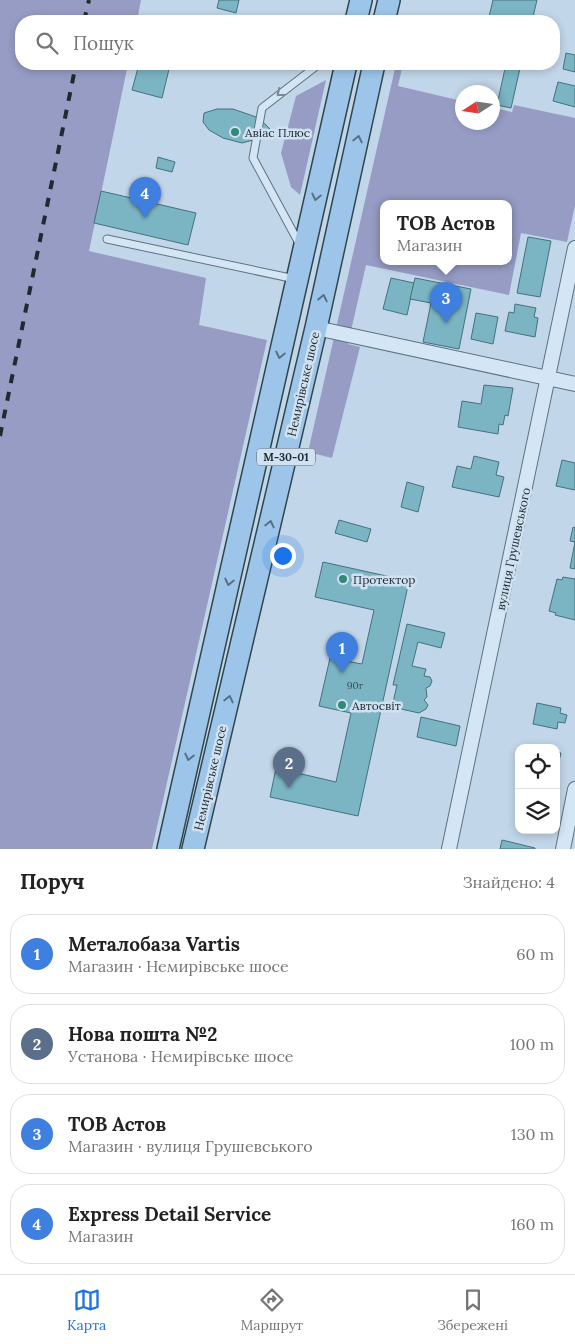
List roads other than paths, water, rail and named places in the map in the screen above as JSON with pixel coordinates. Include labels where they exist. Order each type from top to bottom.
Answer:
[{"type":"main road","points":[[357,15],[361,0]]},
{"type":"main road","points":[[385,15],[389,0]]},
{"type":"main road","name":"Немирівське шосе","points":[[168,849],[345,70]]},
{"type":"main road","name":"Немирівське шосе","points":[[194,849],[316,328],[373,70]]},
{"type":"street","name":"вулиця Грушевського","points":[[449,849],[575,248]]},
{"type":"street","points":[[316,328],[575,384]]},
{"type":"street","points":[[563,849],[575,789]]},
{"type":"lane","points":[[304,252],[252,158],[262,108],[311,70]]},
{"type":"lane","points":[[107,239],[297,280]]},
{"type":"railway","points":[[85,15],[89,0]]},
{"type":"railway","points":[[0,436],[75,70]]},
{"type":"place","name":"Авіас Плюс","points":[[235,132]]},
{"type":"place","name":"Express Detail Service","points":[[145,218]]},
{"type":"place","name":"ТОВ Астов","points":[[446,323]]},
{"type":"place","name":"Протектор","points":[[343,579]]},
{"type":"place","name":"Металобаза Vartis","points":[[342,673]]},
{"type":"place","name":"Автосвіт","points":[[342,705]]},
{"type":"place","name":"Нова пошта №2","points":[[289,788]]}]
